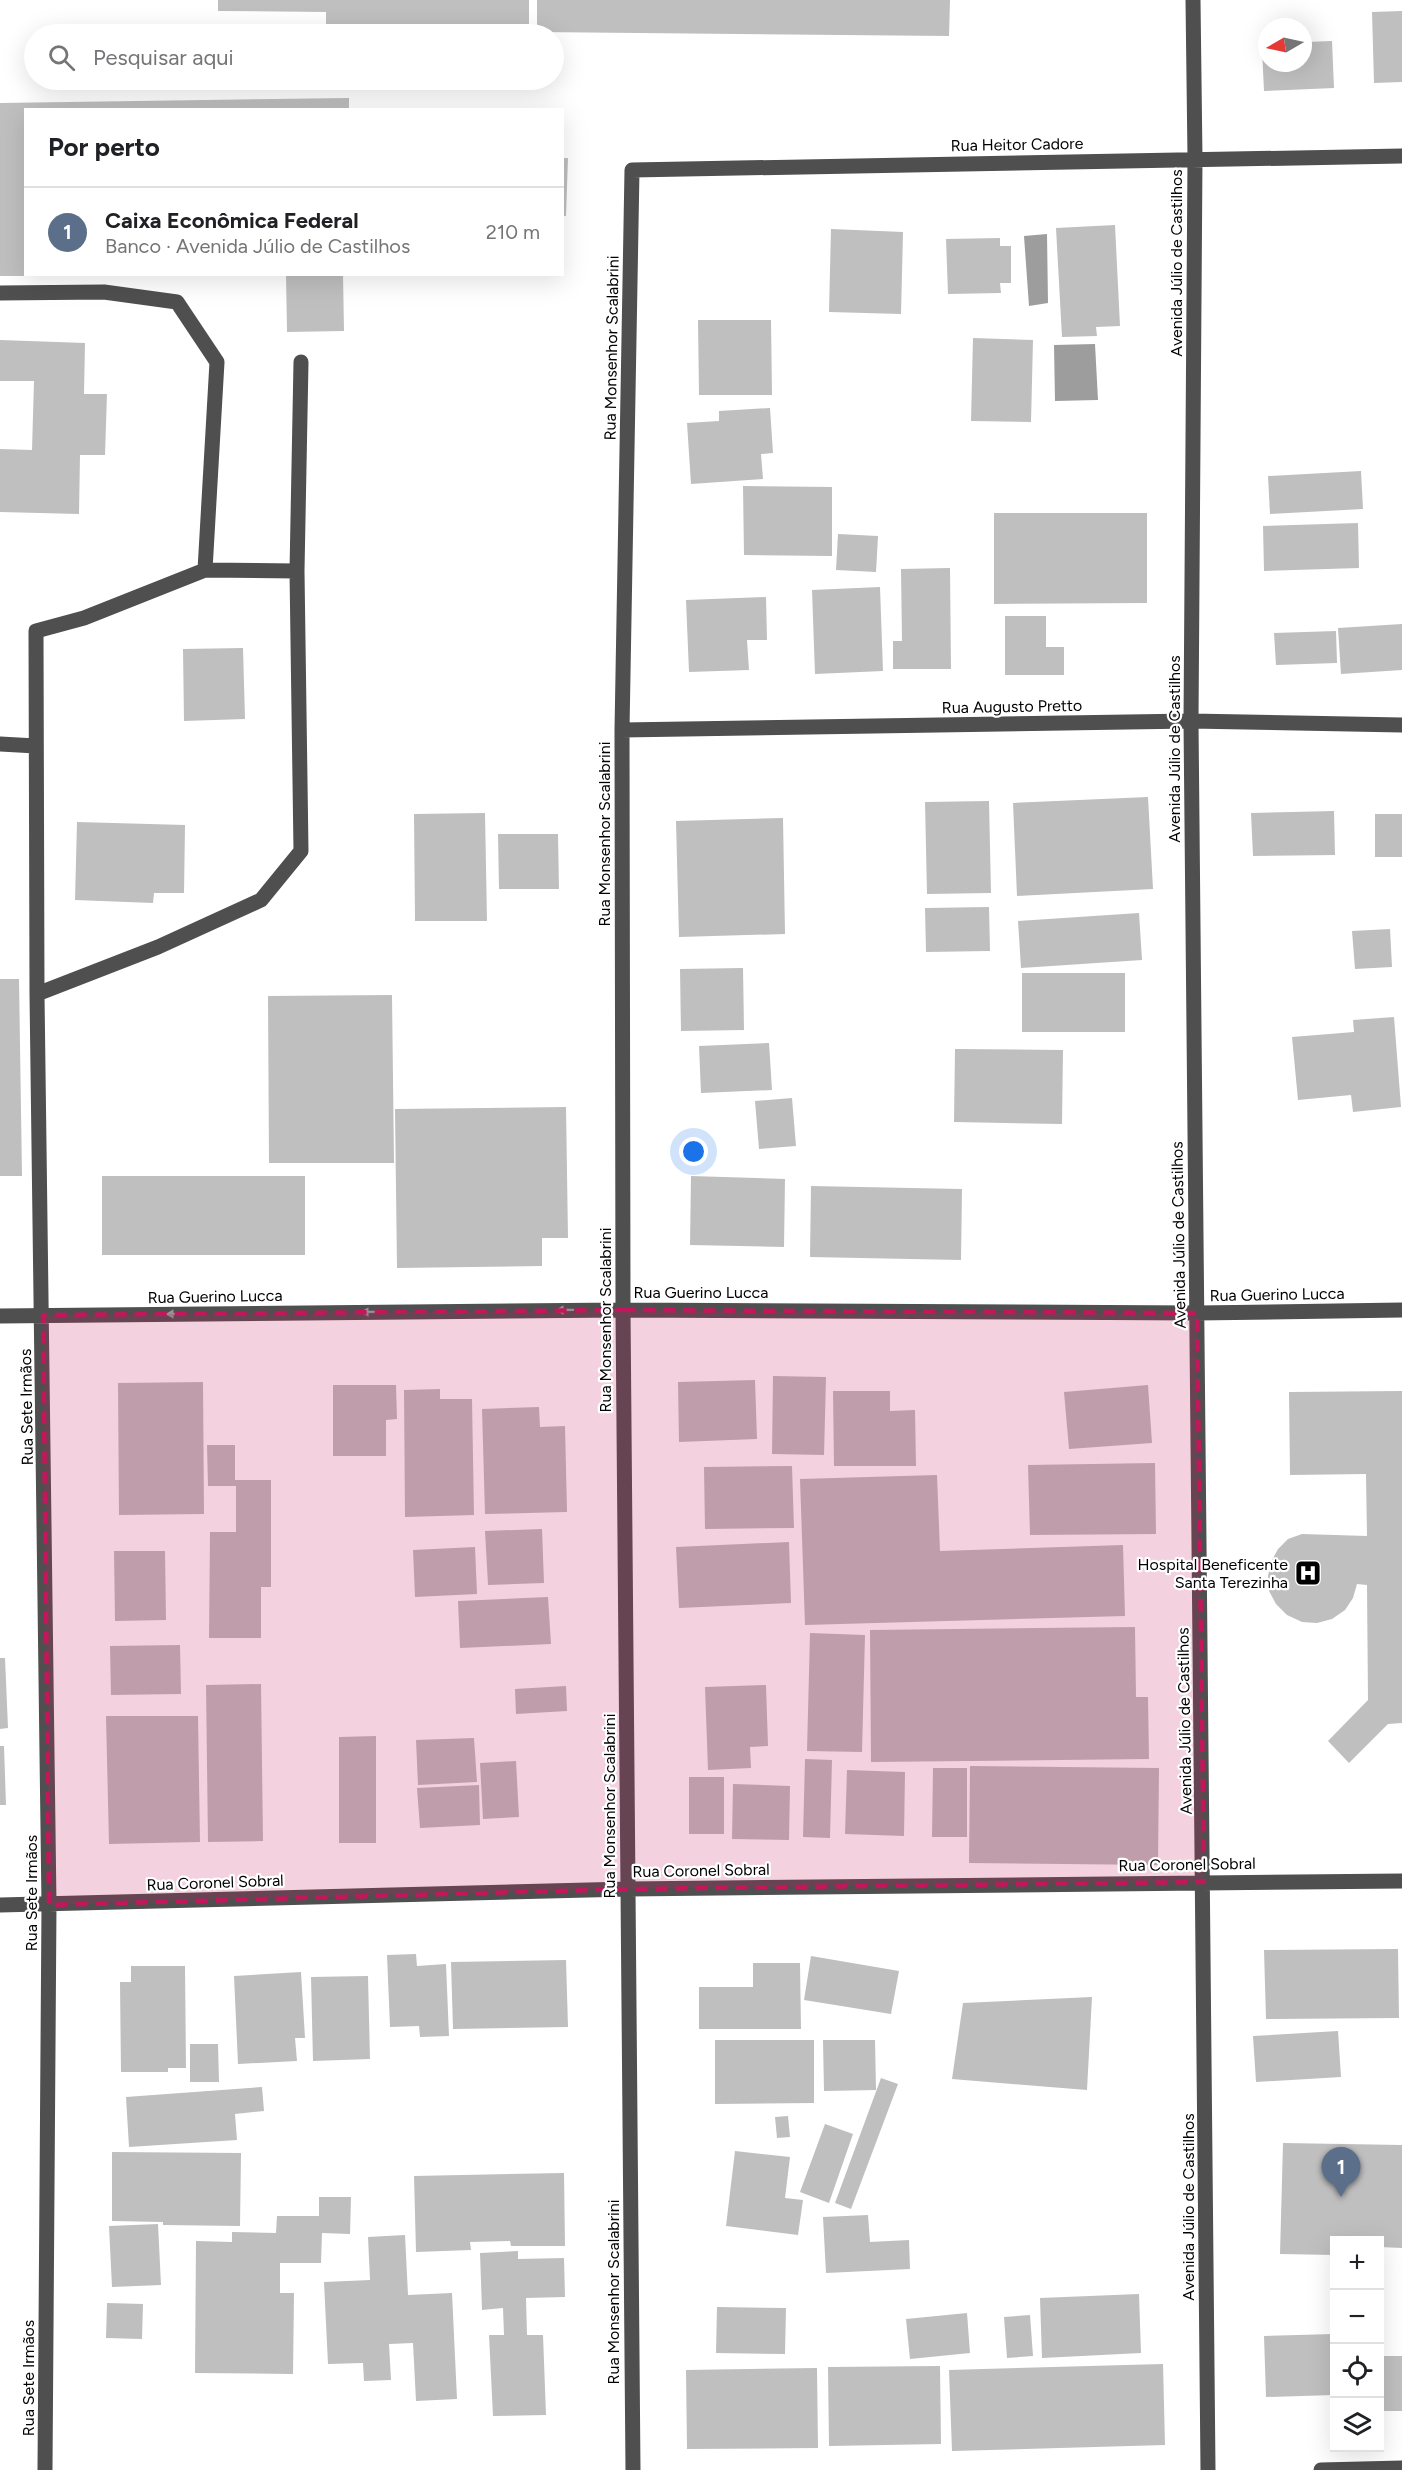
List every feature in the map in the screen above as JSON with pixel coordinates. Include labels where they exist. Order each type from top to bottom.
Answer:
[{"type":"street","name":"Avenida Júlio de Castilhos","points":[[1193,0],[1195,158],[1191,721],[1208,2470]]},
{"type":"street","name":"Rua Heitor Cadore","points":[[632,170],[1402,156]]},
{"type":"street","name":"Rua Monsenhor Scalabrini","points":[[632,170],[622,730],[623,1310],[633,2470]]},
{"type":"street","points":[[0,293],[104,292],[177,302],[217,362],[206,570],[297,572]]},
{"type":"street","points":[[37,994],[158,947],[261,900],[301,851],[297,572],[301,362]]},
{"type":"street","name":"Rua Sete Irmãos","points":[[45,2470],[49,1905],[37,994],[36,631],[84,618],[206,570]]},
{"type":"street","name":"Rua Augusto Pretto","points":[[622,730],[1191,721],[1402,725]]},
{"type":"street","points":[[0,744],[36,746]]},
{"type":"street","name":"Rua Guerino Lucca","points":[[0,1316],[623,1310],[1197,1313],[1402,1310]]},
{"type":"street","name":"Rua Coronel Sobral","points":[[0,1905],[628,1889],[1402,1881]]},
{"type":"street","points":[[1321,2470],[1402,2468]]},
{"type":"street","points":[[627,2470],[644,2470]]},
{"type":"highlighted area","points":[[623,1310],[1197,1313],[1204,1882],[628,1889],[49,1905],[43,1315]]},
{"type":"shaded area","points":[[1047,234],[1048,303],[1029,306],[1024,236]]},
{"type":"shaded area","points":[[1095,344],[1098,400],[1055,401],[1054,345]]},
{"type":"building","points":[[218,0],[529,0],[529,24],[326,24],[326,12],[218,11]]},
{"type":"building","points":[[537,0],[950,0],[949,36],[564,32],[564,24],[537,24]]},
{"type":"building","points":[[1402,11],[1402,82],[1374,83],[1372,12]]},
{"type":"building","points":[[1332,41],[1334,88],[1264,91],[1263,72],[1312,72],[1312,42]]},
{"type":"building","points":[[349,98],[349,108],[24,108],[24,276],[0,276],[0,103]]},
{"type":"building","points":[[564,158],[568,158],[566,216],[564,216]]},
{"type":"building","points":[[1115,225],[1120,326],[1096,327],[1097,336],[1062,337],[1056,228]]},
{"type":"building","points":[[831,229],[903,232],[901,314],[829,312]]},
{"type":"building","points":[[1000,238],[1000,246],[1011,246],[1011,283],[1000,283],[1001,293],[948,294],[946,239]]},
{"type":"building","points":[[286,276],[343,276],[344,331],[287,332]]},
{"type":"building","points":[[698,320],[771,320],[772,395],[699,395]]},
{"type":"building","points":[[973,338],[1033,340],[1031,422],[971,421]]},
{"type":"building","points":[[0,340],[85,343],[84,394],[107,394],[105,455],[80,455],[79,514],[0,512],[0,449],[32,450],[34,381],[0,381]]},
{"type":"building","points":[[770,408],[773,453],[761,454],[763,479],[691,484],[687,423],[719,421],[719,411]]},
{"type":"building","points":[[1361,471],[1363,509],[1270,514],[1268,476]]},
{"type":"building","points":[[743,486],[832,487],[832,556],[744,555]]},
{"type":"building","points":[[994,513],[1147,513],[1147,603],[994,604]]},
{"type":"building","points":[[1358,523],[1359,568],[1264,571],[1263,526]]},
{"type":"building","points":[[838,534],[878,536],[876,572],[836,570]]},
{"type":"building","points":[[950,568],[951,669],[893,669],[893,641],[902,641],[901,569]]},
{"type":"building","points":[[880,587],[883,671],[815,674],[812,590]]},
{"type":"building","points":[[766,597],[767,640],[747,640],[749,670],[689,672],[686,600]]},
{"type":"building","points":[[1005,616],[1046,616],[1046,647],[1064,647],[1064,675],[1005,675]]},
{"type":"building","points":[[1402,624],[1402,670],[1341,674],[1338,628]]},
{"type":"building","points":[[1336,631],[1337,663],[1276,665],[1274,633]]},
{"type":"building","points":[[243,648],[245,719],[184,721],[183,649]]},
{"type":"building","points":[[1148,797],[1153,889],[1017,896],[1013,803]]},
{"type":"building","points":[[989,801],[991,893],[927,894],[925,802]]},
{"type":"building","points":[[1334,811],[1335,855],[1253,856],[1251,813]]},
{"type":"building","points":[[485,813],[487,921],[415,921],[414,814]]},
{"type":"building","points":[[1375,814],[1402,814],[1402,857],[1375,857]]},
{"type":"building","points":[[783,818],[785,934],[679,937],[676,821]]},
{"type":"building","points":[[77,822],[185,825],[184,893],[154,893],[153,903],[75,900]]},
{"type":"building","points":[[498,834],[558,834],[559,889],[499,889]]},
{"type":"building","points":[[989,907],[990,951],[926,952],[925,908]]},
{"type":"building","points":[[1139,913],[1142,960],[1021,968],[1018,921]]},
{"type":"building","points":[[1390,929],[1392,967],[1355,969],[1352,931]]},
{"type":"building","points":[[743,968],[744,1030],[681,1031],[680,969]]},
{"type":"building","points":[[1022,973],[1125,973],[1125,1032],[1022,1032]]},
{"type":"building","points":[[0,979],[19,979],[22,1176],[0,1176]]},
{"type":"building","points":[[392,995],[394,1163],[269,1163],[268,996]]},
{"type":"building","points":[[1394,1017],[1401,1107],[1353,1112],[1351,1095],[1298,1100],[1292,1037],[1354,1032],[1353,1020]]},
{"type":"building","points":[[769,1043],[772,1090],[701,1093],[699,1046]]},
{"type":"building","points":[[955,1049],[1063,1050],[1062,1124],[954,1122]]},
{"type":"building","points":[[792,1098],[796,1146],[759,1149],[755,1101]]},
{"type":"building","points":[[566,1107],[568,1238],[542,1238],[542,1266],[397,1268],[395,1109]]},
{"type":"building","points":[[102,1176],[305,1176],[305,1255],[102,1255]]},
{"type":"building","points":[[691,1176],[785,1179],[784,1247],[690,1245]]},
{"type":"building","points":[[811,1186],[962,1189],[961,1260],[810,1257]]},
{"type":"building","points":[[773,1376],[826,1377],[824,1455],[772,1454]]},
{"type":"building","points":[[755,1380],[757,1439],[679,1442],[678,1382]]},
{"type":"building","points":[[203,1382],[204,1514],[119,1515],[118,1383]]},
{"type":"building","points":[[333,1385],[396,1385],[397,1419],[386,1420],[386,1456],[333,1456]]},
{"type":"building","points":[[1148,1385],[1152,1443],[1069,1449],[1064,1392]]},
{"type":"building","points":[[440,1389],[440,1399],[472,1399],[474,1515],[405,1517],[404,1390]]},
{"type":"building","points":[[833,1391],[890,1391],[890,1411],[915,1410],[916,1466],[834,1466]]},
{"type":"building","points":[[1402,1391],[1402,1723],[1388,1724],[1349,1763],[1328,1741],[1368,1700],[1367,1585],[1357,1584],[1353,1598],[1345,1610],[1332,1619],[1317,1623],[1302,1622],[1287,1615],[1276,1604],[1269,1591],[1268,1576],[1271,1562],[1278,1549],[1288,1539],[1302,1534],[1367,1536],[1366,1474],[1290,1475],[1289,1392]]},
{"type":"building","points":[[539,1407],[540,1427],[565,1426],[567,1512],[485,1514],[482,1409]]},
{"type":"building","points":[[207,1445],[235,1445],[235,1480],[271,1480],[271,1587],[261,1587],[261,1638],[209,1638],[210,1532],[236,1532],[236,1486],[208,1486]]},
{"type":"building","points":[[1155,1463],[1156,1534],[1030,1535],[1028,1465]]},
{"type":"building","points":[[792,1466],[794,1528],[705,1529],[704,1467]]},
{"type":"building","points":[[937,1475],[940,1551],[1123,1545],[1125,1616],[805,1625],[800,1479]]},
{"type":"building","points":[[542,1529],[544,1583],[488,1585],[485,1531]]},
{"type":"building","points":[[789,1542],[791,1603],[679,1608],[676,1547]]},
{"type":"building","points":[[475,1547],[477,1594],[415,1597],[413,1550]]},
{"type":"building","points":[[114,1551],[165,1551],[166,1620],[115,1621]]},
{"type":"building","points":[[548,1597],[551,1644],[460,1648],[458,1601]]},
{"type":"building","points":[[1135,1627],[1136,1697],[1148,1697],[1149,1759],[871,1762],[870,1630]]},
{"type":"building","points":[[810,1633],[865,1635],[862,1752],[807,1751]]},
{"type":"building","points":[[180,1645],[181,1694],[111,1695],[110,1646]]},
{"type":"building","points":[[0,1658],[5,1658],[8,1728],[0,1729]]},
{"type":"building","points":[[261,1684],[263,1841],[208,1842],[206,1685]]},
{"type":"building","points":[[766,1685],[768,1746],[750,1747],[751,1768],[708,1770],[705,1687]]},
{"type":"building","points":[[566,1686],[567,1711],[516,1714],[515,1689]]},
{"type":"building","points":[[106,1716],[198,1716],[200,1842],[109,1844]]},
{"type":"building","points":[[376,1736],[376,1843],[339,1843],[339,1737]]},
{"type":"building","points":[[474,1738],[477,1782],[418,1785],[416,1740]]},
{"type":"building","points":[[0,1746],[4,1746],[6,1805],[0,1805]]},
{"type":"building","points":[[805,1759],[832,1760],[830,1838],[803,1837]]},
{"type":"building","points":[[516,1761],[519,1817],[483,1819],[480,1763]]},
{"type":"building","points":[[970,1766],[1159,1768],[1158,1865],[969,1863]]},
{"type":"building","points":[[933,1768],[967,1768],[967,1837],[932,1837]]},
{"type":"building","points":[[847,1770],[905,1772],[904,1836],[845,1834]]},
{"type":"building","points":[[689,1777],[724,1777],[724,1834],[689,1834]]},
{"type":"building","points":[[733,1784],[790,1786],[789,1840],[732,1839]]},
{"type":"building","points":[[479,1785],[480,1825],[420,1828],[417,1788]]},
{"type":"building","points":[[1398,1949],[1399,2018],[1266,2019],[1264,1950]]},
{"type":"building","points":[[416,1954],[417,1966],[446,1964],[449,2036],[420,2037],[419,2026],[390,2027],[387,1955]]},
{"type":"building","points":[[811,1956],[899,1971],[891,2014],[804,2000]]},
{"type":"building","points":[[566,1960],[568,2027],[453,2029],[451,1962]]},
{"type":"building","points":[[753,1963],[800,1963],[801,2029],[699,2029],[699,1987],[753,1987]]},
{"type":"building","points":[[131,1966],[185,1966],[186,2068],[168,2068],[168,2072],[121,2072],[120,1982],[131,1982]]},
{"type":"building","points":[[301,1972],[305,2038],[295,2038],[297,2061],[238,2064],[234,1976]]},
{"type":"building","points":[[368,1976],[370,2059],[313,2061],[311,1977]]},
{"type":"building","points":[[1092,1997],[1087,2090],[952,2079],[963,2003]]},
{"type":"building","points":[[1338,2031],[1341,2077],[1256,2082],[1253,2036]]},
{"type":"building","points":[[715,2040],[814,2040],[814,2103],[715,2104]]},
{"type":"building","points":[[823,2040],[875,2040],[876,2090],[824,2091]]},
{"type":"building","points":[[190,2044],[218,2044],[219,2082],[190,2082]]},
{"type":"building","points":[[881,2078],[898,2084],[851,2209],[835,2203]]},
{"type":"building","points":[[262,2087],[264,2111],[235,2114],[237,2140],[129,2147],[126,2097]]},
{"type":"building","points":[[788,2116],[790,2137],[777,2138],[775,2117]]},
{"type":"building","points":[[825,2124],[853,2134],[829,2203],[800,2192]]},
{"type":"building","points":[[1283,2143],[1402,2145],[1402,2248],[1384,2247],[1384,2236],[1330,2236],[1330,2255],[1280,2254]]},
{"type":"building","points":[[735,2151],[790,2157],[785,2198],[803,2200],[798,2235],[726,2226]]},
{"type":"building","points":[[112,2152],[241,2153],[240,2226],[163,2225],[163,2222],[112,2221]]},
{"type":"building","points":[[564,2173],[565,2246],[511,2246],[510,2241],[470,2242],[471,2250],[416,2252],[414,2176]]},
{"type":"building","points":[[319,2197],[351,2197],[350,2234],[322,2233],[321,2263],[280,2263],[280,2293],[294,2293],[293,2374],[195,2373],[196,2241],[232,2242],[232,2232],[276,2233],[277,2216],[319,2216]]},
{"type":"building","points":[[868,2215],[870,2242],[909,2240],[910,2269],[826,2273],[823,2217]]},
{"type":"building","points":[[158,2224],[161,2285],[112,2287],[109,2226]]},
{"type":"building","points":[[405,2235],[408,2295],[452,2293],[457,2399],[416,2401],[413,2343],[389,2344],[391,2380],[364,2381],[363,2363],[328,2364],[324,2282],[370,2280],[368,2237]]},
{"type":"building","points":[[518,2251],[518,2259],[564,2258],[565,2297],[526,2298],[527,2335],[543,2335],[546,2415],[493,2416],[489,2335],[504,2335],[503,2308],[482,2310],[480,2253]]},
{"type":"building","points":[[1139,2294],[1141,2353],[1042,2358],[1040,2298]]},
{"type":"building","points":[[107,2303],[143,2304],[142,2339],[106,2338]]},
{"type":"building","points":[[717,2307],[786,2308],[785,2354],[716,2353]]},
{"type":"building","points":[[967,2313],[970,2353],[910,2359],[906,2319]]},
{"type":"building","points":[[1030,2315],[1033,2356],[1007,2358],[1004,2317]]},
{"type":"building","points":[[1330,2334],[1330,2395],[1266,2397],[1264,2336]]},
{"type":"building","points":[[1384,2356],[1402,2356],[1402,2411],[1384,2411]]},
{"type":"building","points":[[1163,2364],[1165,2445],[952,2451],[949,2370]]},
{"type":"building","points":[[940,2366],[941,2444],[829,2446],[828,2367]]},
{"type":"building","points":[[817,2368],[818,2448],[687,2449],[686,2370]]},
{"type":"place","name":"Hospital Beneficente Santa Terezinha","points":[[1308,1573]]},
{"type":"place","name":"Caixa Econômica Federal","points":[[1341,2197]]}]
